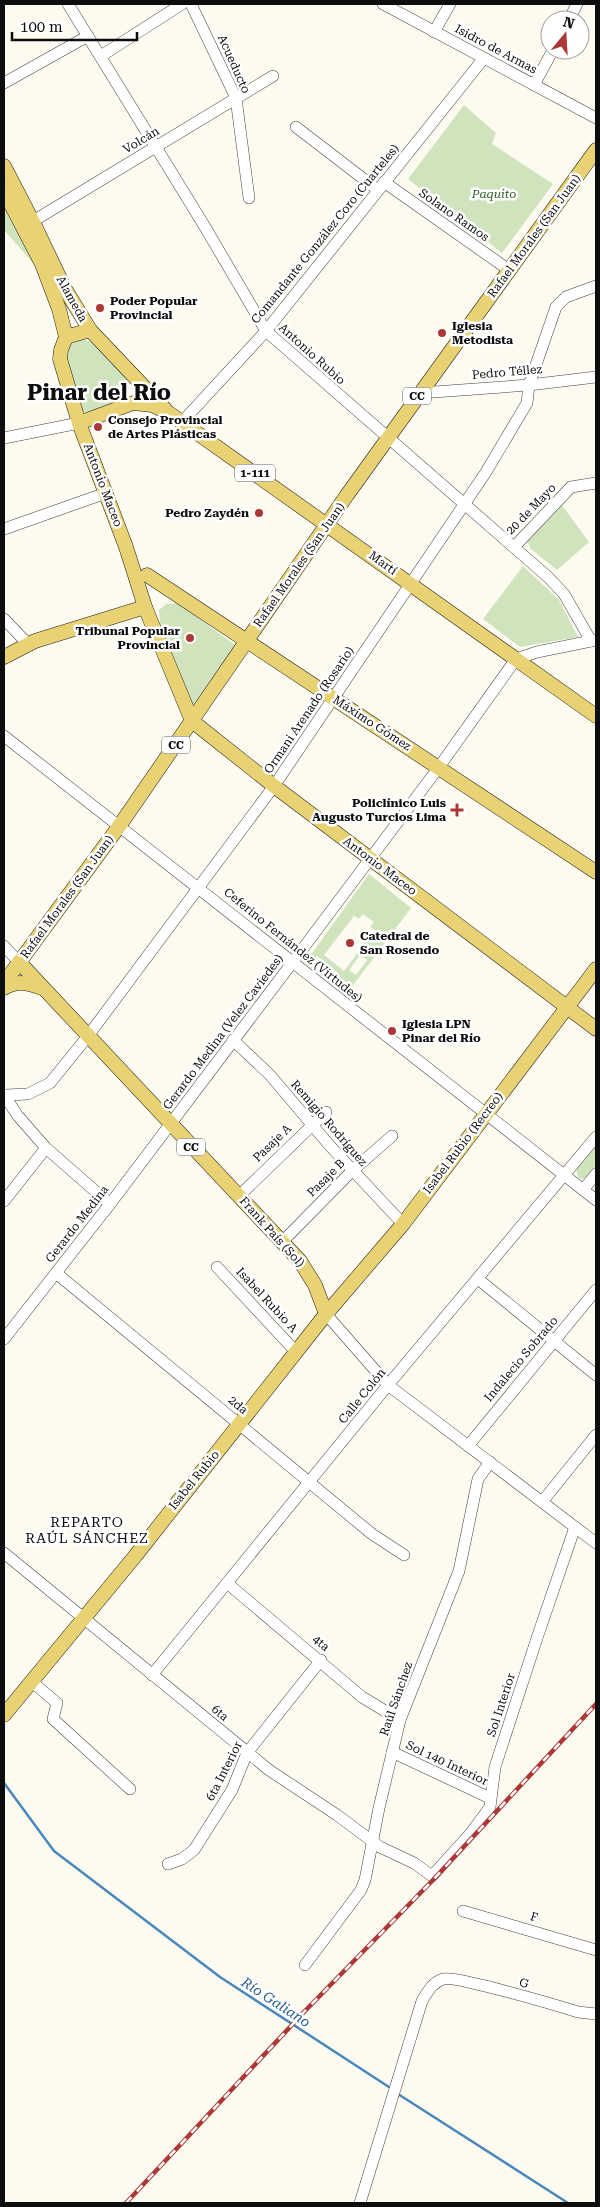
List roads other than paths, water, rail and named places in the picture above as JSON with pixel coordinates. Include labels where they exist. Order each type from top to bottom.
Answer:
[{"type":"main road","name":"Rafael Morales (San Juan)","points":[[4,983],[120,825],[246,640],[387,439],[596,150]]},
{"type":"main road","name":"Alameda","points":[[4,167],[28,224],[53,292],[66,337],[60,359],[79,422]]},
{"type":"main road","name":"Alameda","points":[[4,191],[28,224],[90,330],[169,413]]},
{"type":"main road","points":[[66,337],[90,330]]},
{"type":"main road","points":[[133,404],[138,394],[138,382]]},
{"type":"main road","name":"1-111","points":[[79,422],[133,404],[152,405],[169,413]]},
{"type":"main road","name":"Martí","points":[[169,413],[596,716]]},
{"type":"main road","name":"Antonio Maceo","points":[[79,422],[126,547],[145,607],[192,721],[274,786],[596,1029]]},
{"type":"main road","name":"Antonio Maceo","points":[[126,547],[147,575]]},
{"type":"main road","points":[[4,657],[28,644],[145,607],[152,590],[147,575]]},
{"type":"main road","name":"Máximo Gómez","points":[[147,575],[596,872]]},
{"type":"main road","name":"Frank País (Sol)","points":[[19,962],[170,1125],[283,1241],[309,1274],[326,1314]]},
{"type":"main road","name":"Isabel Rubio (Recreo)","points":[[326,1314],[403,1224],[596,969]]},
{"type":"main road","points":[[4,988],[13,983],[24,982],[43,988]]},
{"type":"main road","name":"Isabel Rubio","points":[[4,1715],[297,1353],[326,1314]]},
{"type":"street","name":"Antonio Rubio","points":[[68,4],[205,227],[266,331],[387,439],[514,547],[564,594],[594,640]]},
{"type":"street","points":[[101,56],[182,4]]},
{"type":"street","name":"Acueducto","points":[[191,4],[236,98],[249,198]]},
{"type":"street","name":"Isidro de Armas","points":[[383,4],[596,118]]},
{"type":"street","points":[[434,32],[450,4]]},
{"type":"street","points":[[4,83],[88,36]]},
{"type":"street","name":"Comandante González Coro (Cuarteles)","points":[[182,422],[266,331],[484,58]]},
{"type":"street","points":[[534,85],[548,60]]},
{"type":"street","name":"Volcán","points":[[28,224],[272,76]]},
{"type":"street","name":"Solano Ramos","points":[[296,127],[381,186],[509,270]]},
{"type":"street","name":"Ormani Arenado (Rosario)","points":[[5,1095],[28,1094],[50,1083],[88,1036],[274,786],[412,584],[415,576],[464,504],[527,404],[529,385],[556,307],[560,301],[596,286]]},
{"type":"street","name":"Pedro Téllez","points":[[420,393],[529,385],[596,377]]},
{"type":"street","points":[[4,438],[79,422]]},
{"type":"street","name":"20 de Mayo","points":[[514,547],[571,487],[596,483]]},
{"type":"street","points":[[4,530],[106,492]]},
{"type":"street","points":[[4,619],[28,644]]},
{"type":"street","points":[[516,659],[526,654],[594,640]]},
{"type":"street","name":"Gerardo Medina (Velez Caviedes)","points":[[170,1125],[439,767],[516,659]]},
{"type":"street","name":"Ceferino Fernández (Virtudes)","points":[[4,736],[120,825],[292,963],[583,1190]]},
{"type":"street","points":[[4,946],[19,962]]},
{"type":"street","name":"Remigio Rodríguez","points":[[233,1040],[270,1075],[352,1171],[403,1224]]},
{"type":"street","points":[[5,1095],[18,1116],[46,1148],[110,1204]]},
{"type":"street","name":"Pasaje A","points":[[239,1196],[311,1124],[326,1112]]},
{"type":"street","name":"Gerardo Medina","points":[[4,1339],[170,1125]]},
{"type":"street","name":"Pasaje B","points":[[283,1241],[352,1171],[392,1136]]},
{"type":"street","name":"Calle Colón","points":[[152,1675],[388,1385],[566,1176],[596,1137]]},
{"type":"street","points":[[4,1201],[46,1148]]},
{"type":"street","points":[[596,1174],[583,1190],[596,1200]]},
{"type":"street","name":"Isabel Rubio A","points":[[217,1267],[297,1353]]},
{"type":"street","name":"2da","points":[[56,1273],[372,1534],[404,1555]]},
{"type":"street","points":[[478,1279],[596,1374]]},
{"type":"street","name":"Indalecio Sobrado","points":[[468,1446],[596,1290]]},
{"type":"street","name":"Frank País (Sol)","points":[[326,1314],[388,1385],[596,1543]]},
{"type":"street","points":[[542,1502],[596,1435]]},
{"type":"street","name":"Raúl Sánchez","points":[[305,1965],[361,1890],[365,1880],[400,1720],[459,1571],[478,1478],[490,1462]]},
{"type":"street","name":"Sol Interior","points":[[432,1876],[485,1817],[490,1807],[496,1767],[538,1635],[575,1528]]},
{"type":"street","name":"6ta","points":[[4,1553],[247,1752],[380,1847],[414,1863],[432,1876]]},
{"type":"street","name":"4ta","points":[[227,1582],[321,1660],[362,1697],[400,1720]]},
{"type":"street","name":"6ta Interior","points":[[168,1864],[182,1859],[194,1850],[232,1790],[247,1752],[321,1660]]},
{"type":"street","points":[[31,1681],[57,1702],[52,1719],[130,1789]]},
{"type":"street","name":"Sol 140 Interior","points":[[392,1752],[490,1798]]},
{"type":"street","name":"F","points":[[463,1911],[596,1950]]},
{"type":"street","name":"G","points":[[360,2203],[393,2101],[422,2001],[430,1987],[444,1978],[464,1981],[578,2012],[596,2013]]},
{"type":"waterway","name":"Río Galiano","points":[[4,1783],[54,1851],[220,1977],[392,2089]]},
{"type":"waterway","name":"Río Galiano","points":[[398,2094],[568,2203]]},
{"type":"railway","points":[[126,2203],[304,2012],[433,1880],[596,1704]]},
{"type":"place","name":"Poder Popular Provincial","points":[[100,308]]},
{"type":"place","name":"Iglesia Metodista","points":[[442,333]]},
{"type":"place","name":"Consejo Provincial de Artes Plásticas","points":[[98,427]]},
{"type":"place","name":"Pedro Zaydén","points":[[259,513]]},
{"type":"place","name":"Tribunal Popular Provincial","points":[[190,638]]},
{"type":"place","name":"Policlínico Luis Augusto Turcios Lima","points":[[457,810]]},
{"type":"place","name":"Catedral de San Rosendo","points":[[350,943]]},
{"type":"place","name":"Iglesia LPN Pinar del Río","points":[[392,1031]]},
{"type":"district","name":"Pinar del Río","points":[[99,392]]},
{"type":"district","name":"REPARTO RAÚL SÁNCHEZ","points":[[87,1530]]},
{"type":"park label","name":"Paquito","points":[[494,194]]}]
